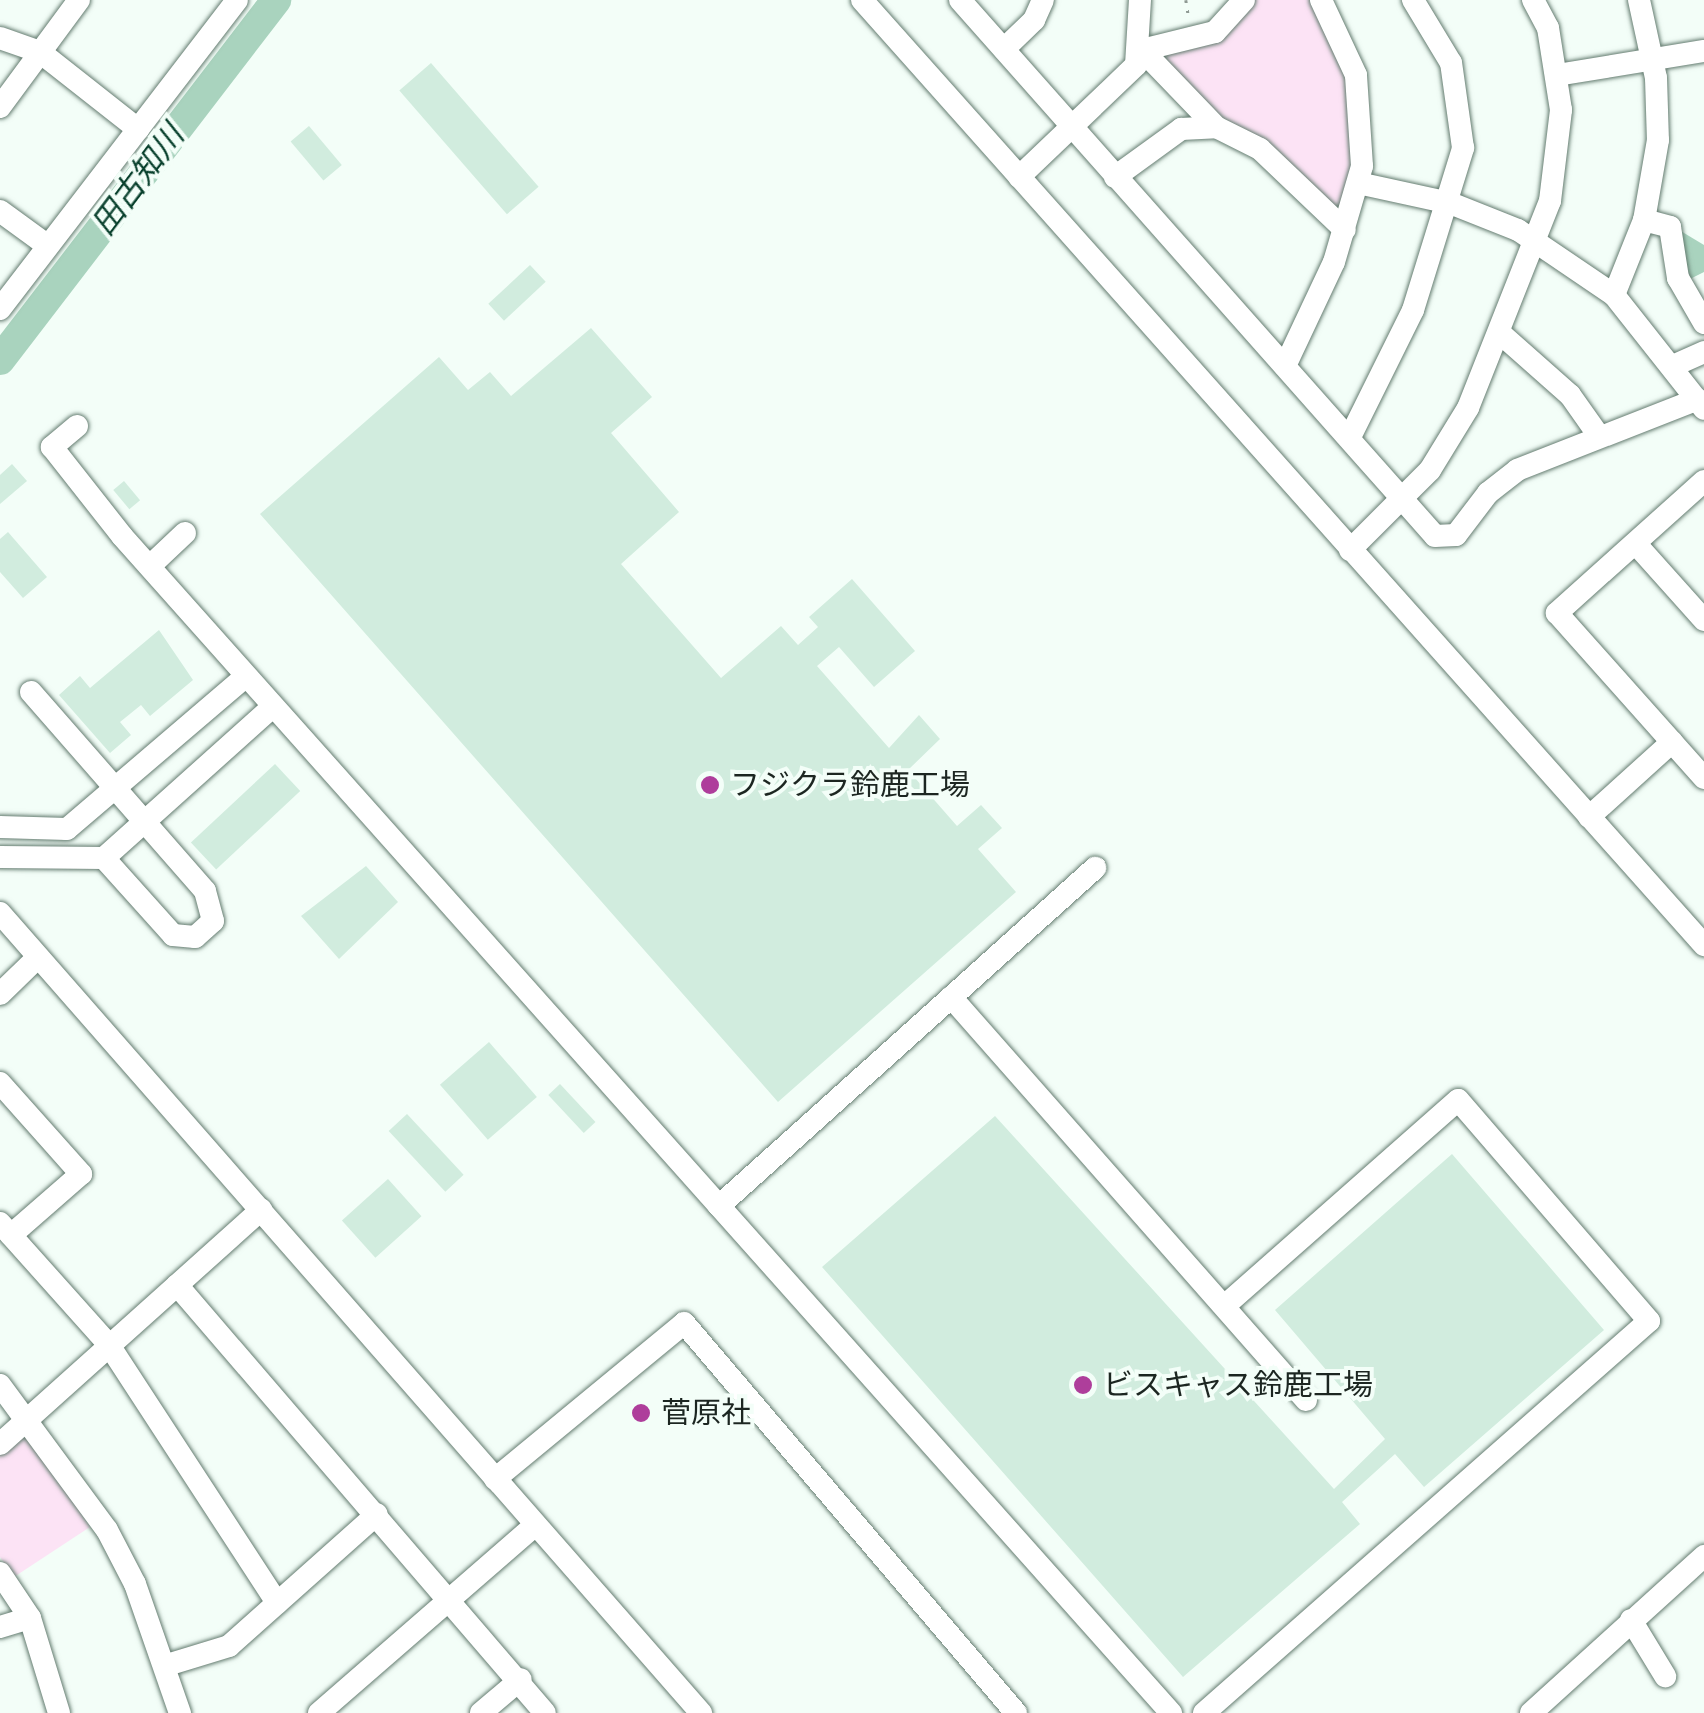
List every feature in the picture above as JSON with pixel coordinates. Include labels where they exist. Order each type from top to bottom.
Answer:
[{"type":"street","points":[[0,107],[79,0]]},
{"type":"street","points":[[0,309],[236,0]]},
{"type":"street","points":[[862,0],[1704,946]]},
{"type":"street","points":[[960,0],[1073,132],[1445,540],[1456,535],[1498,482],[1599,436],[1701,404],[1674,365],[1614,296],[1536,242],[1450,203],[1358,182]]},
{"type":"street","points":[[1004,49],[1034,20],[1042,0]]},
{"type":"street","points":[[1019,178],[1120,85],[1142,50],[1140,0]]},
{"type":"street","points":[[1142,50],[1215,32],[1244,0]]},
{"type":"street","points":[[1285,366],[1345,230],[1358,182],[1362,115],[1356,75],[1320,0]]},
{"type":"street","points":[[1350,437],[1412,310],[1450,203],[1463,148],[1460,96],[1438,36],[1413,0]]},
{"type":"street","points":[[1350,550],[1405,500],[1468,408],[1536,242],[1560,152],[1558,74],[1534,0]]},
{"type":"street","points":[[1614,296],[1644,220],[1658,140],[1653,58],[1639,0]]},
{"type":"street","points":[[0,38],[40,52],[138,129]]},
{"type":"street","points":[[1142,50],[1216,127],[1260,149],[1345,230]]},
{"type":"street","points":[[1558,74],[1704,51]]},
{"type":"street","points":[[1116,176],[1181,130],[1216,127]]},
{"type":"street","points":[[0,211],[48,246]]},
{"type":"street","points":[[1644,220],[1670,227],[1678,278],[1704,323]]},
{"type":"street","points":[[1501,334],[1570,394],[1599,436]]},
{"type":"street","points":[[1674,365],[1704,352]]},
{"type":"street","points":[[77,426],[52,448],[150,566],[1171,1713]]},
{"type":"street","points":[[1704,481],[1557,613],[1704,778]]},
{"type":"street","points":[[150,566],[185,533]]},
{"type":"street","points":[[1636,544],[1704,620]]},
{"type":"street","points":[[0,827],[67,829],[246,676]]},
{"type":"street","points":[[31,692],[211,902],[214,912],[205,932],[173,935],[104,858]]},
{"type":"street","points":[[0,857],[104,858],[272,707]]},
{"type":"street","points":[[1589,816],[1672,742]]},
{"type":"street","points":[[719,1206],[1096,868]]},
{"type":"street","points":[[0,913],[701,1713]]},
{"type":"street","points":[[0,994],[38,957]]},
{"type":"street","points":[[952,997],[1227,1304],[1306,1400]]},
{"type":"street","points":[[0,1083],[81,1174],[6,1229],[109,1345],[277,1603]]},
{"type":"street","points":[[1204,1713],[1649,1322],[1458,1100],[1227,1304]]},
{"type":"street","points":[[0,1444],[262,1210]]},
{"type":"street","points":[[177,1285],[522,1679],[545,1713]]},
{"type":"street","points":[[496,1479],[684,1324],[1016,1713]]},
{"type":"street","points":[[0,1386],[30,1418],[107,1530],[167,1665],[180,1713]]},
{"type":"street","points":[[167,1665],[229,1646],[377,1514]]},
{"type":"street","points":[[319,1713],[535,1526]]},
{"type":"street","points":[[1530,1713],[1704,1556]]},
{"type":"street","points":[[0,1572],[30,1618],[59,1713]]},
{"type":"street","points":[[0,1626],[30,1618]]},
{"type":"street","points":[[1631,1620],[1664,1676]]},
{"type":"street","points":[[482,1713],[522,1679]]},
{"type":"shaded area","points":[[1250,0],[1310,0],[1345,68],[1352,168],[1345,204],[1334,207],[1213,118],[1161,65],[1162,53]]},
{"type":"shaded area","points":[[1679,230],[1704,245],[1704,272],[1690,279]]},
{"type":"shaded area","points":[[22,1435],[29,1436],[90,1527],[14,1577],[0,1557],[0,1455]]},
{"type":"building","points":[[431,63],[539,187],[507,214],[399,91]]},
{"type":"building","points":[[309,126],[342,165],[323,180],[291,141]]},
{"type":"building","points":[[530,265],[546,282],[504,321],[488,304]]},
{"type":"building","name":"フジクラ鈴鹿工場","points":[[591,328],[652,397],[611,433],[679,512],[621,564],[721,678],[781,626],[798,645],[818,627],[809,617],[852,579],[915,651],[874,687],[839,647],[817,666],[889,748],[919,715],[940,739],[908,770],[957,826],[981,805],[1002,828],[978,849],[1016,892],[778,1102],[260,514],[439,357],[468,390],[490,372],[511,396]]},
{"type":"building","points":[[12,464],[27,481],[0,504],[0,475]]},
{"type":"building","points":[[124,481],[140,500],[129,509],[113,490]]},
{"type":"building","points":[[8,532],[47,577],[23,598],[0,572],[0,539]]},
{"type":"building","points":[[159,630],[193,680],[150,716],[141,705],[120,722],[131,735],[110,753],[59,695],[80,676],[90,688]]},
{"type":"building","points":[[275,764],[300,791],[216,869],[191,842]]},
{"type":"building","points":[[366,866],[398,902],[339,959],[301,916]]},
{"type":"building","points":[[489,1042],[537,1097],[488,1140],[440,1085]]},
{"type":"building","points":[[560,1084],[595,1122],[584,1133],[548,1095]]},
{"type":"building","points":[[407,1114],[464,1175],[445,1192],[389,1131]]},
{"type":"building","name":"ビスキャス鈴鹿工場","points":[[995,1116],[1334,1489],[1385,1439],[1275,1310],[1452,1154],[1604,1330],[1424,1487],[1395,1454],[1342,1502],[1360,1524],[1183,1677],[822,1267]]},
{"type":"building","points":[[388,1179],[421,1216],[375,1258],[342,1220]]},
{"type":"waterway","name":"田古知川","points":[[0,360],[276,0]]},
{"type":"place","name":"フジクラ鈴鹿工場","points":[[710,785]]},
{"type":"place","name":"ビスキャス鈴鹿工場","points":[[1083,1385]]},
{"type":"place","name":"菅原社","points":[[641,1413]]}]
